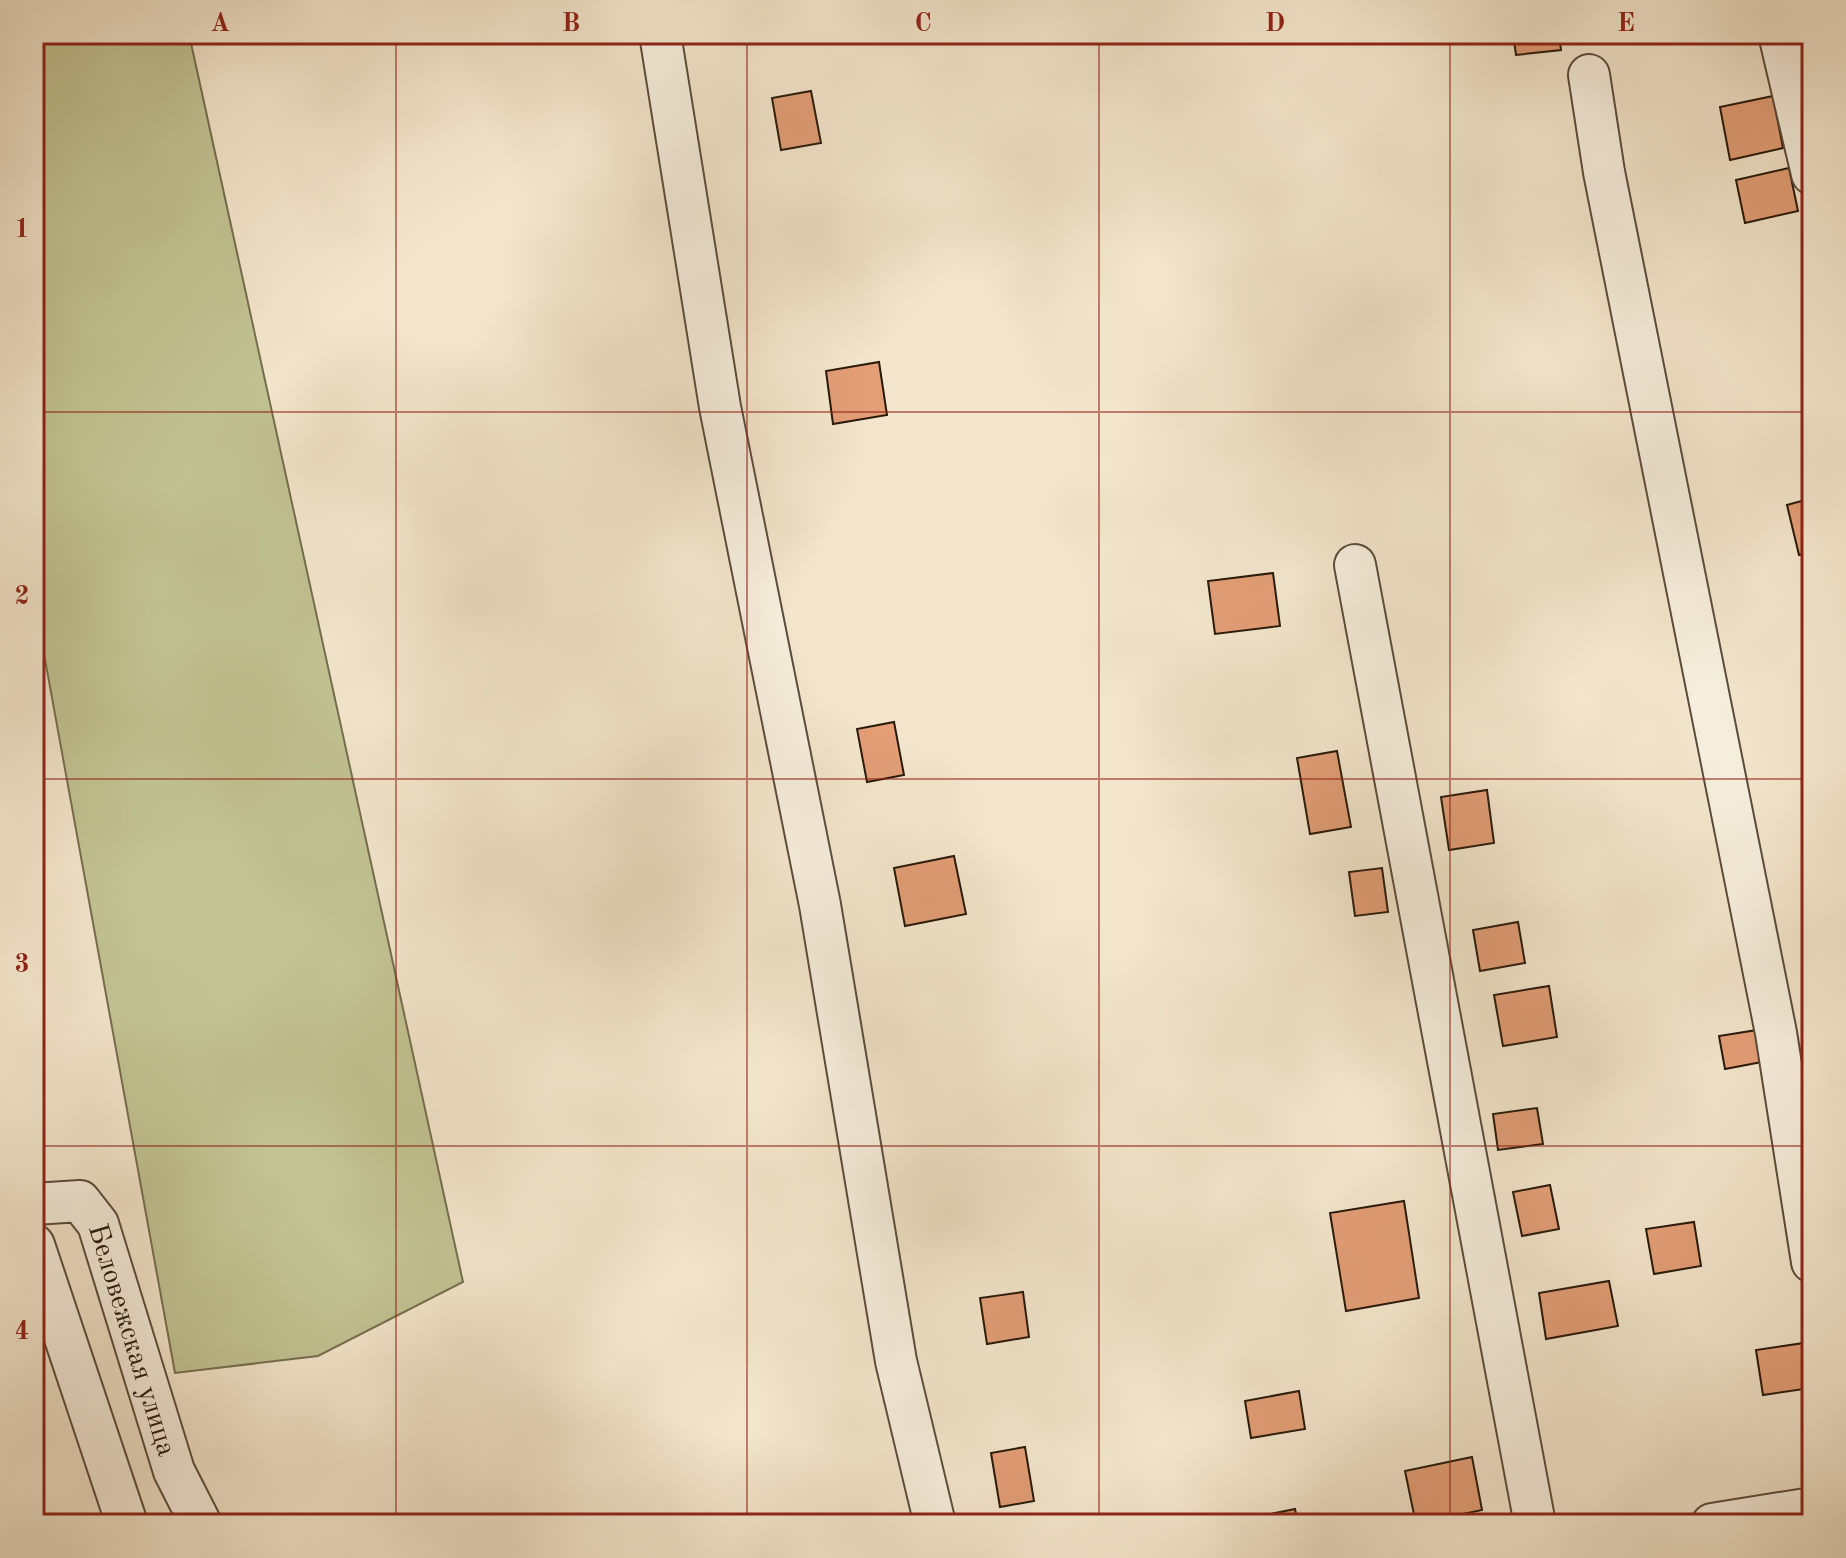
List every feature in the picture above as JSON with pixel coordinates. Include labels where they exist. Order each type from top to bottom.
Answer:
[{"type":"street","points":[[660,34],[720,407],[820,905],[896,1361],[935,1524]]},
{"type":"street","points":[[1779,34],[1812,174]]},
{"type":"street","points":[[1589,75],[1607,187],[1776,1033],[1812,1262]]},
{"type":"street","points":[[1355,565],[1535,1524]]},
{"type":"street","name":"Беловежская улица","points":[[34,1204],[80,1201],[98,1224],[174,1471],[201,1524]]},
{"type":"street","points":[[34,1245],[127,1524]]},
{"type":"street","points":[[1712,1524],[1812,1508]]},
{"type":"green space","points":[[34,34],[189,34],[463,1282],[318,1356],[175,1373],[34,599]]},
{"type":"building","points":[[1513,34],[1559,34],[1561,50],[1516,55]]},
{"type":"building","points":[[811,91],[821,143],[781,150],[772,98]]},
{"type":"building","points":[[1773,96],[1783,148],[1730,160],[1720,107]]},
{"type":"building","points":[[1789,168],[1798,211],[1745,223],[1736,180]]},
{"type":"building","points":[[879,362],[887,415],[833,424],[826,371]]},
{"type":"building","points":[[1812,498],[1812,552],[1799,555],[1787,505]]},
{"type":"building","points":[[1273,573],[1280,626],[1215,634],[1208,581]]},
{"type":"building","points":[[894,722],[904,775],[867,782],[857,729]]},
{"type":"building","points":[[1337,751],[1351,827],[1310,834],[1297,758]]},
{"type":"building","points":[[1487,790],[1494,843],[1449,850],[1441,797]]},
{"type":"building","points":[[954,856],[966,914],[905,926],[894,868]]},
{"type":"building","points":[[1382,868],[1388,912],[1355,916],[1349,872]]},
{"type":"building","points":[[1518,922],[1525,963],[1480,971],[1473,930]]},
{"type":"building","points":[[1549,986],[1557,1037],[1503,1046],[1494,995]]},
{"type":"building","points":[[1757,1030],[1762,1062],[1725,1069],[1719,1036]]},
{"type":"building","points":[[1537,1108],[1543,1144],[1498,1150],[1493,1114]]},
{"type":"building","points":[[1550,1185],[1559,1229],[1522,1236],[1513,1192]]},
{"type":"building","points":[[1404,1201],[1419,1298],[1346,1311],[1330,1213]]},
{"type":"building","points":[[1694,1222],[1701,1266],[1654,1274],[1646,1229]]},
{"type":"building","points":[[1609,1281],[1618,1326],[1546,1339],[1539,1293]]},
{"type":"building","points":[[1023,1292],[1029,1337],[987,1344],[980,1298]]},
{"type":"building","points":[[1804,1343],[1811,1388],[1763,1395],[1756,1350]]},
{"type":"building","points":[[1299,1391],[1305,1429],[1251,1438],[1245,1401]]},
{"type":"building","points":[[1025,1447],[1034,1501],[1000,1507],[991,1453]]},
{"type":"building","points":[[1472,1457],[1482,1510],[1416,1524],[1405,1471]]},
{"type":"building","points":[[1295,1509],[1298,1524],[1252,1524],[1251,1518]]}]
